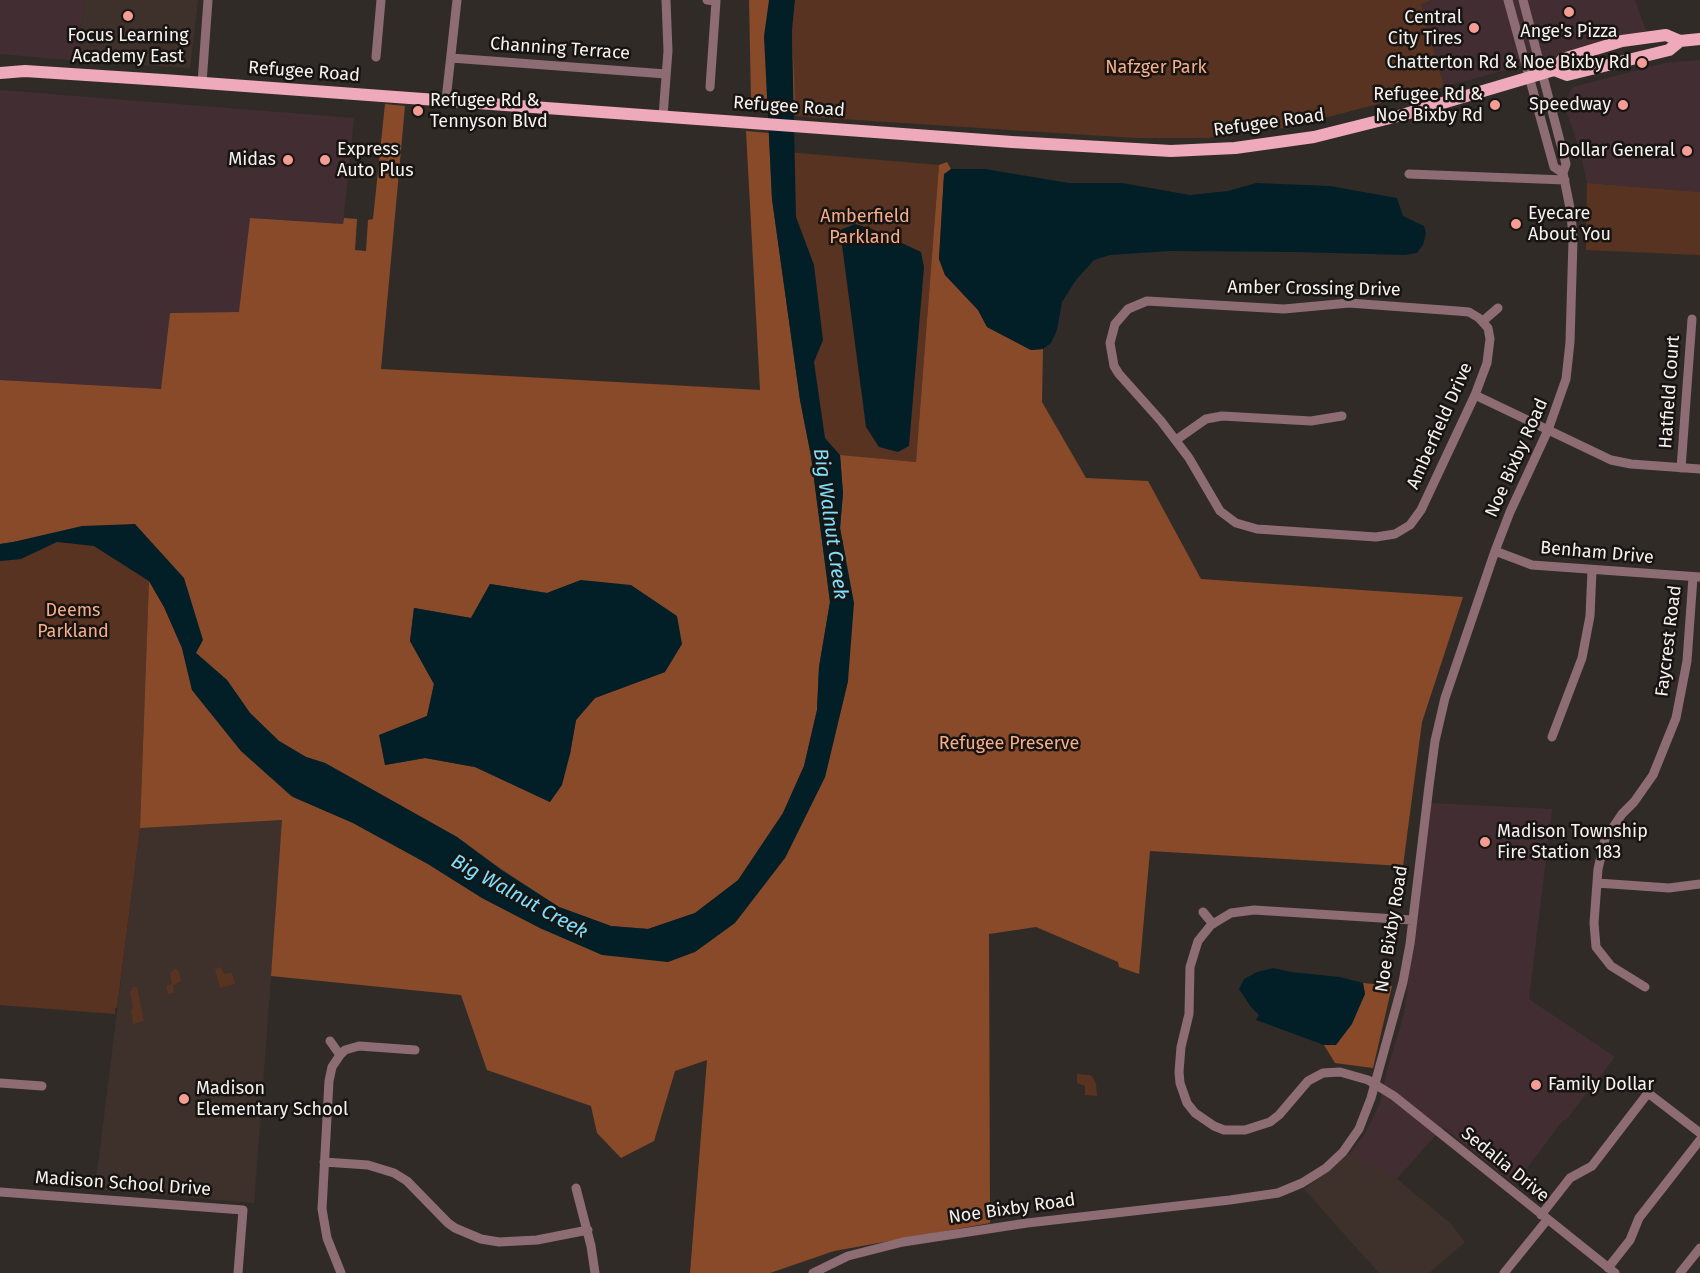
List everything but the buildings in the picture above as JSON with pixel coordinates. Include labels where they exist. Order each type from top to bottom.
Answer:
[{"type":"main road","points":[[1548,72],[1563,59],[1622,42],[1666,35],[1680,41],[1700,39]]},
{"type":"main road","points":[[1548,72],[1567,75],[1669,50],[1680,41]]},
{"type":"main road","name":"Refugee Road","points":[[0,64],[25,71]]},
{"type":"main road","name":"Refugee Road","points":[[0,73],[25,71],[1136,150],[1234,148],[1295,140],[1333,132],[1548,72]]},
{"type":"street","points":[[202,83],[208,0]]},
{"type":"street","points":[[376,57],[381,0]]},
{"type":"street","points":[[446,100],[457,0]]},
{"type":"street","points":[[663,116],[668,39],[666,0]]},
{"type":"street","points":[[707,0],[716,1],[710,87]]},
{"type":"street","name":"Noe Bixby Road","points":[[1508,0],[1554,167],[1564,177]]},
{"type":"street","name":"Noe Bixby Road","points":[[813,1273],[848,1256],[903,1242],[1027,1222],[1258,1197],[1291,1188],[1319,1173],[1343,1152],[1363,1120],[1403,982],[1429,786],[1440,720],[1451,677],[1510,512],[1548,430],[1564,388],[1569,357],[1572,225],[1564,177],[1566,164],[1548,72],[1523,0]]},
{"type":"street","name":"Channing Terrace","points":[[451,58],[666,74]]},
{"type":"street","points":[[1409,174],[1564,177]]},
{"type":"street","name":"Amber Crossing Drive","points":[[1176,440],[1114,366],[1110,343],[1115,324],[1133,306],[1153,300],[1284,309],[1349,303],[1469,312],[1483,321]]},
{"type":"street","points":[[1483,321],[1498,308]]},
{"type":"street","name":"Hatfield Court","points":[[1681,468],[1692,319]]},
{"type":"street","name":"Amberfield Drive","points":[[1176,440],[1220,511],[1236,523],[1257,529],[1376,537],[1395,534],[1410,525],[1421,510],[1475,395],[1487,363],[1490,339],[1488,328],[1483,321]]},
{"type":"street","points":[[1475,395],[1611,460],[1631,464],[1700,469]]},
{"type":"street","points":[[1176,440],[1206,419],[1222,416],[1311,421],[1342,416]]},
{"type":"street","name":"Benham Drive","points":[[1495,551],[1532,565],[1696,577]]},
{"type":"street","points":[[1552,737],[1587,638],[1592,570]]},
{"type":"street","name":"Faycrest Road","points":[[1645,987],[1611,966],[1596,947],[1593,935],[1598,869],[1605,839],[1653,775],[1676,718],[1687,661],[1696,577]]},
{"type":"street","points":[[1597,883],[1669,888],[1700,884]]},
{"type":"street","points":[[1203,912],[1213,924],[1232,913],[1254,910],[1412,920]]},
{"type":"street","name":"Sedalia Drive","points":[[1213,924],[1203,932],[1191,958],[1189,1014],[1180,1058],[1180,1083],[1187,1103],[1195,1113],[1224,1130],[1245,1131],[1270,1122],[1279,1115],[1308,1081],[1323,1073],[1340,1072],[1361,1077],[1394,1096],[1611,1270]]},
{"type":"street","points":[[330,1041],[340,1055]]},
{"type":"street","points":[[340,1273],[327,1238],[322,1197],[330,1074],[335,1060],[345,1050],[359,1046],[415,1050]]},
{"type":"street","points":[[0,1083],[42,1086]]},
{"type":"street","points":[[1504,1273],[1570,1178],[1592,1166],[1648,1093],[1700,1133]]},
{"type":"street","points":[[1611,1270],[1630,1240],[1639,1218],[1700,1140]]},
{"type":"street","points":[[324,1162],[368,1165],[394,1173],[406,1181],[448,1223],[481,1239],[499,1242],[537,1240],[588,1230]]},
{"type":"street","points":[[576,1188],[588,1230],[595,1273]]},
{"type":"street","name":"Madison School Drive","points":[[0,1192],[243,1210],[238,1273]]},
{"type":"street","points":[[1680,1273],[1700,1248]]},
{"type":"shaded area","points":[[0,0],[84,0],[79,61],[0,54]]},
{"type":"shaded area","points":[[84,0],[198,0],[190,68],[79,61]]},
{"type":"shaded area","points":[[1432,0],[1635,0],[1646,31],[1444,87],[1421,3]]},
{"type":"shaded area","points":[[1700,60],[1700,192],[1587,183],[1579,148],[1564,104],[1573,87],[1665,63]]},
{"type":"shaded area","points":[[0,90],[354,118],[343,224],[250,218],[240,312],[170,313],[161,389],[0,380]]},
{"type":"shaded area","points":[[1431,803],[1552,809],[1529,999],[1615,1057],[1566,1120],[1563,1120],[1515,1184],[1443,1127],[1396,1180],[1376,1166],[1370,1171],[1350,1153],[1366,1132],[1380,1103],[1387,1070],[1404,1014]]},
{"type":"shaded area","name":"Madison Elementary School","points":[[283,819],[254,1203],[95,1189],[140,828]]},
{"type":"shaded area","points":[[1350,1153],[1370,1170],[1376,1165],[1397,1179],[1451,1224],[1465,1242],[1429,1273],[1379,1273],[1304,1189]]},
{"type":"green space","points":[[749,0],[795,0],[792,31],[795,102],[751,98]]},
{"type":"green space","name":"Nafzger Park","points":[[795,0],[1432,0],[1421,4],[1444,87],[1289,127],[1207,138],[1135,138],[795,116],[792,31]]},
{"type":"green space","points":[[385,104],[405,106],[381,369],[760,390],[746,131],[769,133],[772,199],[800,400],[811,456],[830,602],[819,667],[817,710],[804,766],[783,813],[738,881],[695,913],[648,929],[611,926],[559,907],[457,837],[325,763],[306,757],[279,741],[250,713],[227,680],[196,653],[135,524],[0,544],[0,380],[161,389],[170,313],[239,312],[250,218],[343,224],[344,218],[357,219],[355,250],[366,251],[368,220],[373,219]],"holes":[[[581,580],[665,672],[595,698],[576,720],[570,754],[550,802],[475,767],[425,758],[385,765],[380,735],[427,716],[434,684],[410,641],[414,608],[471,618],[490,584],[547,593]]]},
{"type":"green space","name":"Amberfield Parkland","points":[[786,152],[939,165],[916,462],[824,454]]},
{"type":"green space","name":"Refugee Preserve","points":[[947,162],[951,169],[944,175],[939,259],[945,275],[978,310],[987,327],[1031,350],[1043,349],[1042,402],[1086,478],[1148,481],[1201,579],[1463,597],[1422,722],[1403,866],[1150,851],[1139,974],[1119,967],[1118,962],[1036,927],[989,934],[990,1223],[834,1251],[770,1273],[690,1273],[707,1060],[675,1071],[654,1141],[621,1158],[597,1133],[591,1106],[487,1070],[461,995],[271,976],[282,820],[140,828],[149,581],[164,607],[182,648],[192,690],[241,751],[291,796],[353,823],[428,864],[482,898],[542,929],[668,962],[785,858],[825,777],[848,681],[843,554],[845,554],[840,528],[843,493],[840,455],[916,462],[939,165]]},
{"type":"green space","points":[[1587,183],[1700,192],[1700,255],[1586,250]]},
{"type":"green space","name":"Deems Parkland","points":[[56,537],[94,546],[149,581],[140,828],[115,1014],[0,1005],[0,561],[21,559]]},
{"type":"green space","points":[[221,967],[224,974],[232,973],[235,984],[220,988],[215,969]]},
{"type":"green space","points":[[174,969],[179,972],[181,981],[173,985],[174,993],[168,994],[166,986],[172,984],[170,973]]},
{"type":"green space","points":[[1363,983],[1392,986],[1373,1068],[1335,1063],[1324,1045],[1336,1044],[1365,994]]},
{"type":"green space","points":[[133,987],[137,987],[144,1021],[133,1024],[130,992]]},
{"type":"green space","points":[[1077,1074],[1090,1075],[1093,1078],[1097,1096],[1085,1095],[1085,1086],[1077,1083]]},
{"type":"water","name":"Big Walnut Creek","points":[[769,0],[795,0],[792,31],[796,217],[814,265],[823,340],[814,362],[825,438],[840,455],[843,493],[840,528],[854,603],[848,681],[825,777],[785,858],[735,923],[695,952],[668,962],[602,955],[542,929],[482,898],[428,864],[353,823],[293,797],[241,751],[192,690],[182,648],[164,607],[149,581],[94,546],[57,542],[21,559],[0,561],[0,544],[82,526],[135,524],[184,578],[203,640],[196,653],[227,680],[250,713],[279,741],[306,757],[325,763],[457,837],[501,870],[559,907],[611,926],[648,929],[695,913],[738,880],[783,813],[804,766],[817,710],[819,667],[830,602],[811,456],[800,400],[772,199],[764,36]]},
{"type":"water","points":[[951,169],[985,169],[1069,183],[1122,183],[1190,195],[1228,191],[1256,183],[1330,186],[1397,198],[1403,216],[1424,226],[1426,233],[1423,245],[1417,253],[1405,255],[1171,251],[1110,255],[1094,260],[1076,280],[1062,302],[1057,330],[1051,343],[1043,349],[1031,350],[987,327],[978,310],[945,275],[939,259],[944,174]]},
{"type":"water","points":[[855,224],[872,229],[921,252],[924,267],[909,446],[898,452],[879,447],[866,427],[840,230]]},
{"type":"water","points":[[581,580],[631,585],[677,616],[682,644],[665,672],[595,698],[576,720],[562,785],[550,802],[475,767],[425,758],[385,765],[379,735],[427,716],[434,684],[410,641],[414,608],[471,618],[490,584],[547,593]]},
{"type":"water","points":[[1273,968],[1340,977],[1363,983],[1365,994],[1352,1024],[1336,1045],[1324,1045],[1256,1020],[1259,1015],[1239,989],[1244,979],[1257,972]]},
{"type":"place","name":"Ange's Pizza","points":[[1569,12]]},
{"type":"place","name":"Focus Learning Academy East","points":[[128,16]]},
{"type":"place","name":"Central City Tires","points":[[1474,28]]},
{"type":"place","name":"Chatterton Rd & Noe Bixby Rd","points":[[1642,63]]},
{"type":"place","name":"Refugee Rd & Noe Bixby Rd","points":[[1495,105]]},
{"type":"place","name":"Speedway","points":[[1623,105]]},
{"type":"place","name":"Refugee Rd & Tennyson Blvd","points":[[418,111]]},
{"type":"place","name":"Dollar General","points":[[1687,151]]},
{"type":"place","name":"Midas","points":[[288,160]]},
{"type":"place","name":"Express Auto Plus","points":[[325,160]]},
{"type":"place","name":"Eyecare About You","points":[[1516,224]]},
{"type":"place","name":"Madison Township Fire Station 183","points":[[1485,842]]},
{"type":"place","name":"Family Dollar","points":[[1536,1085]]},
{"type":"place","name":"Madison Elementary School","points":[[184,1099]]}]
